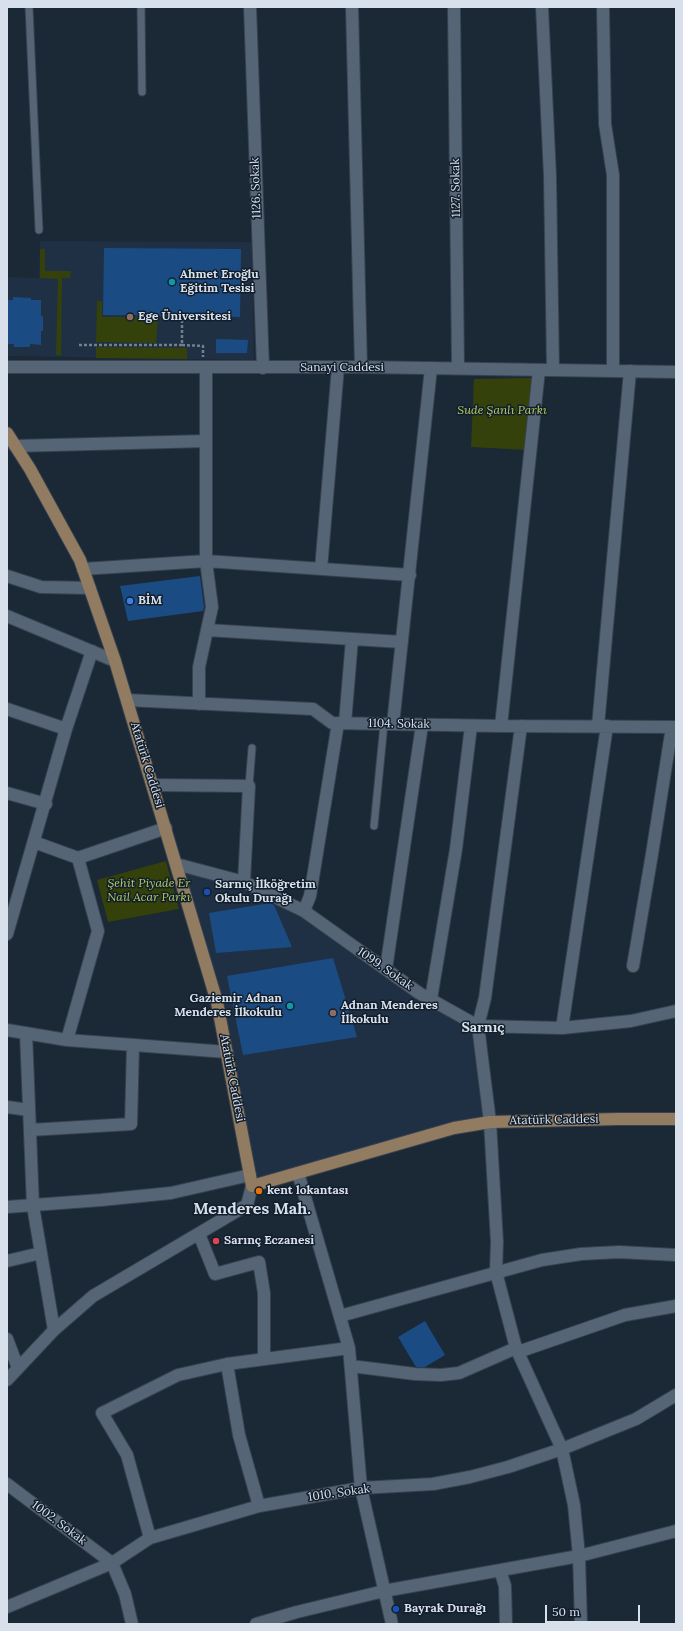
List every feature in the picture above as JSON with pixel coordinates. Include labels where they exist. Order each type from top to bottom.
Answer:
[{"type":"main road","name":"Atatürk Caddesi","points":[[7,433],[30,469],[73,546],[90,588],[115,661],[217,1002],[251,1180],[298,1173],[454,1128],[490,1122],[676,1119]]},
{"type":"street","name":"1126. Sokak","points":[[250,7],[263,368]]},
{"type":"street","points":[[352,7],[361,367]]},
{"type":"street","name":"1127. Sokak","points":[[454,7],[458,368]]},
{"type":"street","points":[[542,7],[550,176],[553,370]]},
{"type":"street","points":[[603,7],[605,124],[613,175],[613,371]]},
{"type":"street","name":"Sanayi Caddesi","points":[[7,367],[361,367],[676,372]]},
{"type":"street","points":[[321,569],[338,367]]},
{"type":"street","points":[[199,704],[199,667],[212,606],[206,561],[206,440],[204,368]]},
{"type":"street","points":[[389,724],[402,642],[410,575],[431,368]]},
{"type":"street","points":[[501,726],[539,370]]},
{"type":"street","points":[[562,1028],[603,726],[630,371]]},
{"type":"street","points":[[15,446],[206,440]]},
{"type":"street","points":[[83,569],[206,561],[410,575]]},
{"type":"street","points":[[7,576],[41,587],[90,588]]},
{"type":"street","points":[[7,616],[115,661]]},
{"type":"street","points":[[207,630],[402,642]]},
{"type":"street","points":[[304,910],[310,896],[342,723],[352,639]]},
{"type":"street","points":[[7,934],[46,804],[66,729],[92,651]]},
{"type":"street","name":"1104. Sokak","points":[[127,700],[313,709],[332,723],[471,726],[674,726]]},
{"type":"street","points":[[7,709],[66,729]]},
{"type":"street","points":[[386,969],[422,724]]},
{"type":"street","points":[[431,1000],[456,849],[471,726]]},
{"type":"street","points":[[521,726],[485,998],[478,1026],[490,1122],[497,1242],[496,1272],[517,1350],[562,1449],[574,1505],[579,1556],[581,1624]]},
{"type":"street","points":[[633,966],[674,726]]},
{"type":"street","points":[[153,785],[249,786],[244,882]]},
{"type":"street","points":[[7,793],[46,804]]},
{"type":"street","points":[[34,842],[78,858],[166,828]]},
{"type":"street","points":[[67,1040],[98,932],[78,858]]},
{"type":"street","name":"1099. Sokak","points":[[176,864],[244,882],[304,910],[431,1000],[478,1026],[562,1028],[631,1021],[676,1009]]},
{"type":"street","points":[[7,1030],[67,1040],[227,1052]]},
{"type":"street","points":[[26,1033],[33,1206],[54,1330]]},
{"type":"street","points":[[30,1130],[131,1124],[133,1045]]},
{"type":"street","points":[[7,1107],[29,1110]]},
{"type":"street","points":[[298,1173],[349,1348],[361,1488],[392,1624]]},
{"type":"street","points":[[7,1207],[33,1206],[171,1193],[251,1180],[247,1205],[93,1296],[54,1330],[7,1380]]},
{"type":"street","points":[[199,1234],[215,1274],[259,1262],[264,1293],[264,1359]]},
{"type":"street","points":[[340,1316],[542,1260],[581,1254],[619,1252],[676,1255]]},
{"type":"street","points":[[7,1260],[41,1253]]},
{"type":"street","points":[[351,1366],[415,1374],[441,1375],[459,1373],[517,1350],[625,1315],[676,1306]]},
{"type":"street","points":[[7,1339],[18,1368]]},
{"type":"street","points":[[150,1538],[127,1455],[102,1413],[178,1375],[227,1364],[349,1348]]},
{"type":"street","points":[[227,1364],[239,1434],[259,1506]]},
{"type":"street","name":"1010. Sokak","points":[[7,1607],[112,1563],[150,1538],[259,1506],[361,1488],[433,1484],[470,1478],[562,1449],[636,1419],[676,1395]]},
{"type":"street","name":"1002. Sokak","points":[[7,1484],[112,1563]]},
{"type":"street","points":[[256,1624],[297,1612],[384,1591],[579,1556],[663,1533],[676,1531]]},
{"type":"street","points":[[112,1563],[125,1594],[132,1624]]},
{"type":"street","points":[[500,1570],[505,1586],[506,1624]]},
{"type":"lane","points":[[29,7],[39,230]]},
{"type":"lane","points":[[141,7],[142,92]]},
{"type":"lane","points":[[374,826],[389,724]]},
{"type":"lane","points":[[249,786],[252,748]]},
{"type":"path","points":[[182,320],[182,345]]},
{"type":"path","points":[[79,344],[203,346],[204,368]]},
{"type":"shaded area","name":"Ege Üniversitesi","points":[[40,241],[252,242],[254,360],[7,356],[7,277],[39,278]]},
{"type":"shaded area","name":"Adnan Menderes İlkokulu","points":[[176,864],[244,882],[304,911],[478,1026],[490,1122],[252,1186]]},
{"type":"green space","points":[[40,249],[45,249],[45,271],[71,271],[70,278],[62,278],[61,356],[56,355],[58,279],[40,278]]},
{"type":"green space","points":[[97,301],[102,301],[102,317],[158,317],[156,343],[96,342]]},
{"type":"green space","points":[[96,347],[187,348],[187,359],[96,358]]},
{"type":"green space","name":"Sude Şanlı Parkı","points":[[534,378],[527,450],[471,447],[474,379]]},
{"type":"green space","name":"Şehit Piyade Er Nail Acar Parkı","points":[[166,861],[179,909],[108,922],[97,880]]},
{"type":"building","name":"Ahmet Eroğlu Eğitim Tesisi","points":[[104,248],[241,249],[240,317],[103,315]]},
{"type":"building","points":[[13,297],[41,300],[43,331],[41,331],[41,345],[30,344],[30,347],[14,347],[14,344],[7,344],[7,300],[13,300]]},
{"type":"building","points":[[216,339],[248,340],[247,353],[216,353]]},
{"type":"building","points":[[200,576],[204,607],[203,611],[128,621],[120,586]]},
{"type":"building","points":[[270,903],[274,905],[292,947],[216,953],[209,913]]},
{"type":"building","name":"Gaziemir Adnan Menderes İlkokulu","points":[[333,958],[357,1037],[243,1055],[227,976]]},
{"type":"building","points":[[425,1321],[445,1355],[425,1367],[416,1367],[398,1337]]},
{"type":"place","name":"Ahmet Eroğlu Eğitim Tesisi","points":[[172,282]]},
{"type":"place","name":"Ege Üniversitesi","points":[[130,317]]},
{"type":"place","name":"BİM","points":[[130,601]]},
{"type":"place","name":"Sarnıç İlköğretim Okulu Durağı","points":[[207,892]]},
{"type":"place","name":"Gaziemir Adnan Menderes İlkokulu","points":[[290,1006]]},
{"type":"place","name":"Adnan Menderes İlkokulu","points":[[333,1013]]},
{"type":"place","name":"kent lokantası","points":[[259,1191]]},
{"type":"place","name":"Sarınç Eczanesi","points":[[216,1241]]},
{"type":"place","name":"Bayrak Durağı","points":[[396,1609]]},
{"type":"district","name":"Sarnıç","points":[[483,1028]]},
{"type":"district","name":"Menderes Mah.","points":[[252,1209]]}]
